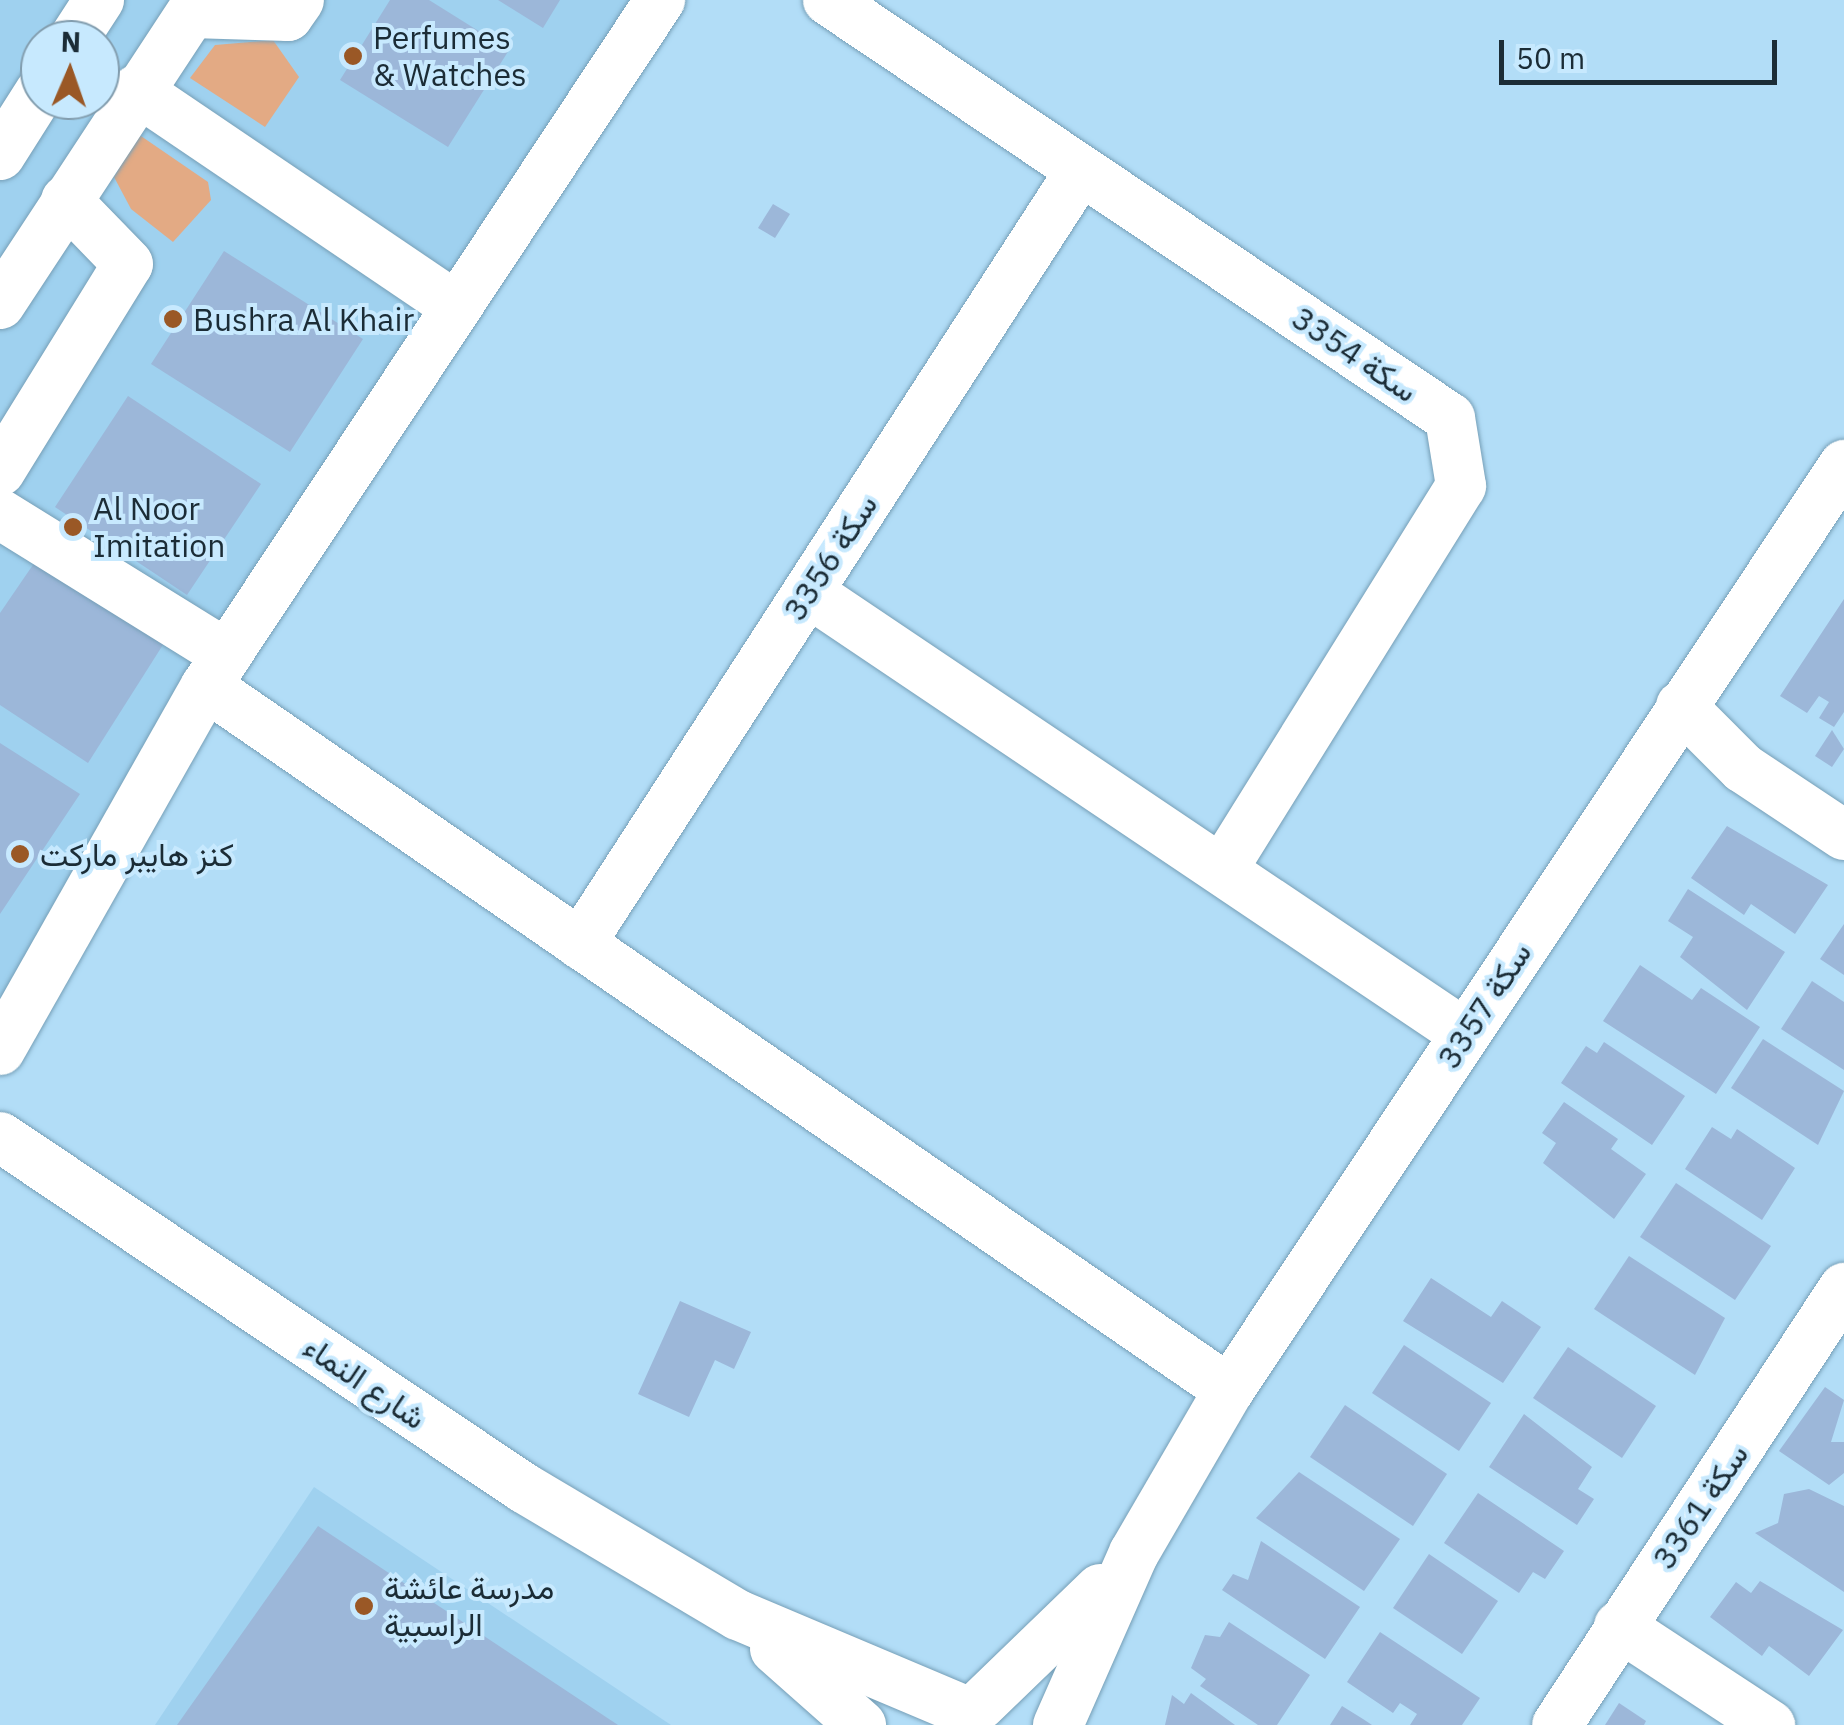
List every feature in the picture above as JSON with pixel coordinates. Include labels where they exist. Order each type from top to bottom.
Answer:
[{"type":"street","points":[[0,304],[136,90],[196,6],[288,16],[298,0]]},
{"type":"street","points":[[8,1019],[216,671],[660,0]]},
{"type":"street","name":"سكة 3354","points":[[828,0],[1450,418],[1461,486],[1222,870]]},
{"type":"street","points":[[136,90],[456,308]]},
{"type":"street","points":[[0,154],[22,120]]},
{"type":"street","name":"سكة 3356","points":[[580,944],[1081,170]]},
{"type":"street","points":[[0,471],[128,264],[66,200]]},
{"type":"street","name":"سكة 3357","points":[[1058,1725],[1134,1553],[1229,1390],[1844,465]]},
{"type":"street","points":[[0,514],[580,944],[1229,1390]]},
{"type":"street","points":[[808,592],[1465,1034]]},
{"type":"street","points":[[1682,706],[1743,768],[1844,835]]},
{"type":"street","name":"شارع النماء","points":[[0,1137],[524,1488],[738,1616],[959,1713],[1031,1725]]},
{"type":"street","name":"سكة 3361","points":[[1557,1725],[1619,1626],[1827,1352],[1844,1288]]},
{"type":"street","name":"سكة 3357","points":[[959,1713],[1134,1553]]},
{"type":"street","name":"شارع النماء","points":[[738,1616],[861,1725]]},
{"type":"street","points":[[1619,1626],[1770,1725]]},
{"type":"shaded area","points":[[0,0],[679,0],[439,357],[0,1057]]},
{"type":"shaded area","points":[[273,40],[299,77],[265,127],[190,78],[215,45]]},
{"type":"shaded area","points":[[138,134],[208,182],[211,200],[173,242],[131,209],[114,177]]},
{"type":"shaded area","name":"مدرسة عائشة الراسبية","points":[[314,1487],[671,1725],[155,1725]]},
{"type":"building","points":[[390,0],[429,0],[509,50],[448,147],[340,80]]},
{"type":"building","points":[[498,0],[560,0],[543,28]]},
{"type":"building","points":[[773,204],[790,214],[775,238],[758,228]]},
{"type":"building","points":[[224,251],[363,339],[290,452],[151,364]]},
{"type":"building","points":[[128,396],[261,484],[187,595],[55,507]]},
{"type":"building","points":[[39,556],[166,640],[88,763],[0,705],[0,613]]},
{"type":"building","points":[[1844,599],[1844,712],[1834,727],[1819,718],[1829,702],[1819,696],[1807,713],[1780,696]]},
{"type":"building","points":[[1832,730],[1844,749],[1832,767],[1815,756]]},
{"type":"building","name":"كنز هايبر ماركت","points":[[0,743],[80,794],[0,914]]},
{"type":"building","points":[[1727,826],[1828,885],[1795,934],[1751,904],[1744,915],[1691,878]]},
{"type":"building","points":[[1688,889],[1785,952],[1747,1010],[1680,957],[1693,937],[1668,921]]},
{"type":"building","points":[[1844,924],[1844,975],[1820,959]]},
{"type":"building","points":[[1640,965],[1692,1000],[1701,988],[1760,1027],[1716,1094],[1603,1021]]},
{"type":"building","points":[[1812,981],[1844,1002],[1844,1070],[1781,1029]]},
{"type":"building","points":[[1763,1039],[1844,1091],[1818,1145],[1731,1088]]},
{"type":"building","points":[[1604,1042],[1685,1096],[1652,1145],[1561,1083],[1586,1046],[1597,1053]]},
{"type":"building","points":[[1564,1102],[1618,1139],[1611,1149],[1646,1174],[1614,1219],[1543,1163],[1556,1143],[1542,1133]]},
{"type":"building","points":[[1712,1127],[1731,1139],[1737,1129],[1795,1168],[1762,1220],[1685,1169]]},
{"type":"building","points":[[1676,1183],[1771,1246],[1735,1300],[1640,1237]]},
{"type":"building","points":[[1629,1256],[1725,1318],[1695,1375],[1594,1309]]},
{"type":"building","points":[[1431,1278],[1491,1317],[1502,1301],[1541,1327],[1503,1383],[1403,1321]]},
{"type":"building","points":[[680,1301],[751,1332],[734,1369],[715,1360],[689,1417],[638,1394]]},
{"type":"building","points":[[1404,1345],[1491,1403],[1459,1451],[1372,1393]]},
{"type":"building","points":[[1568,1347],[1656,1406],[1622,1458],[1533,1398]]},
{"type":"building","points":[[1825,1387],[1844,1400],[1831,1442],[1844,1442],[1844,1473],[1829,1485],[1779,1451]]},
{"type":"building","points":[[1345,1405],[1447,1474],[1413,1526],[1310,1457]]},
{"type":"building","points":[[1524,1414],[1592,1467],[1578,1489],[1594,1499],[1577,1525],[1489,1467]]},
{"type":"building","points":[[1299,1472],[1400,1539],[1364,1591],[1256,1518]]},
{"type":"building","points":[[1809,1489],[1844,1506],[1844,1592],[1755,1533],[1778,1523],[1784,1494]]},
{"type":"building","points":[[1478,1493],[1564,1551],[1545,1579],[1533,1572],[1519,1593],[1444,1543]]},
{"type":"building","name":"مدرسة عائشة الراسبية","points":[[318,1526],[618,1725],[177,1725]]},
{"type":"building","points":[[1261,1541],[1360,1607],[1325,1659],[1222,1590],[1233,1574],[1248,1580]]},
{"type":"building","points":[[1429,1554],[1498,1601],[1462,1654],[1393,1608]]},
{"type":"building","points":[[1760,1581],[1843,1630],[1809,1676],[1769,1646],[1762,1656],[1710,1617],[1736,1582],[1751,1593]]},
{"type":"building","points":[[1229,1622],[1310,1675],[1277,1725],[1258,1725],[1200,1686],[1206,1679],[1191,1668],[1205,1635],[1220,1637]]},
{"type":"building","points":[[1380,1632],[1480,1698],[1462,1725],[1410,1725],[1417,1714],[1400,1703],[1393,1713],[1347,1682]]},
{"type":"building","points":[[1191,1693],[1235,1725],[1165,1725],[1172,1695],[1184,1704]]},
{"type":"building","points":[[1619,1703],[1646,1721],[1644,1725],[1605,1725]]},
{"type":"building","points":[[1342,1706],[1363,1719],[1372,1725],[1330,1725]]},
{"type":"place","name":"Perfumes & Watches","points":[[353,56]]},
{"type":"place","name":"Bushra Al Khair","points":[[173,319]]},
{"type":"place","name":"Al Noor Imitation","points":[[73,527]]},
{"type":"place","name":"كنز هايبر ماركت","points":[[20,854]]},
{"type":"place","name":"مدرسة عائشة الراسبية","points":[[364,1606]]}]
